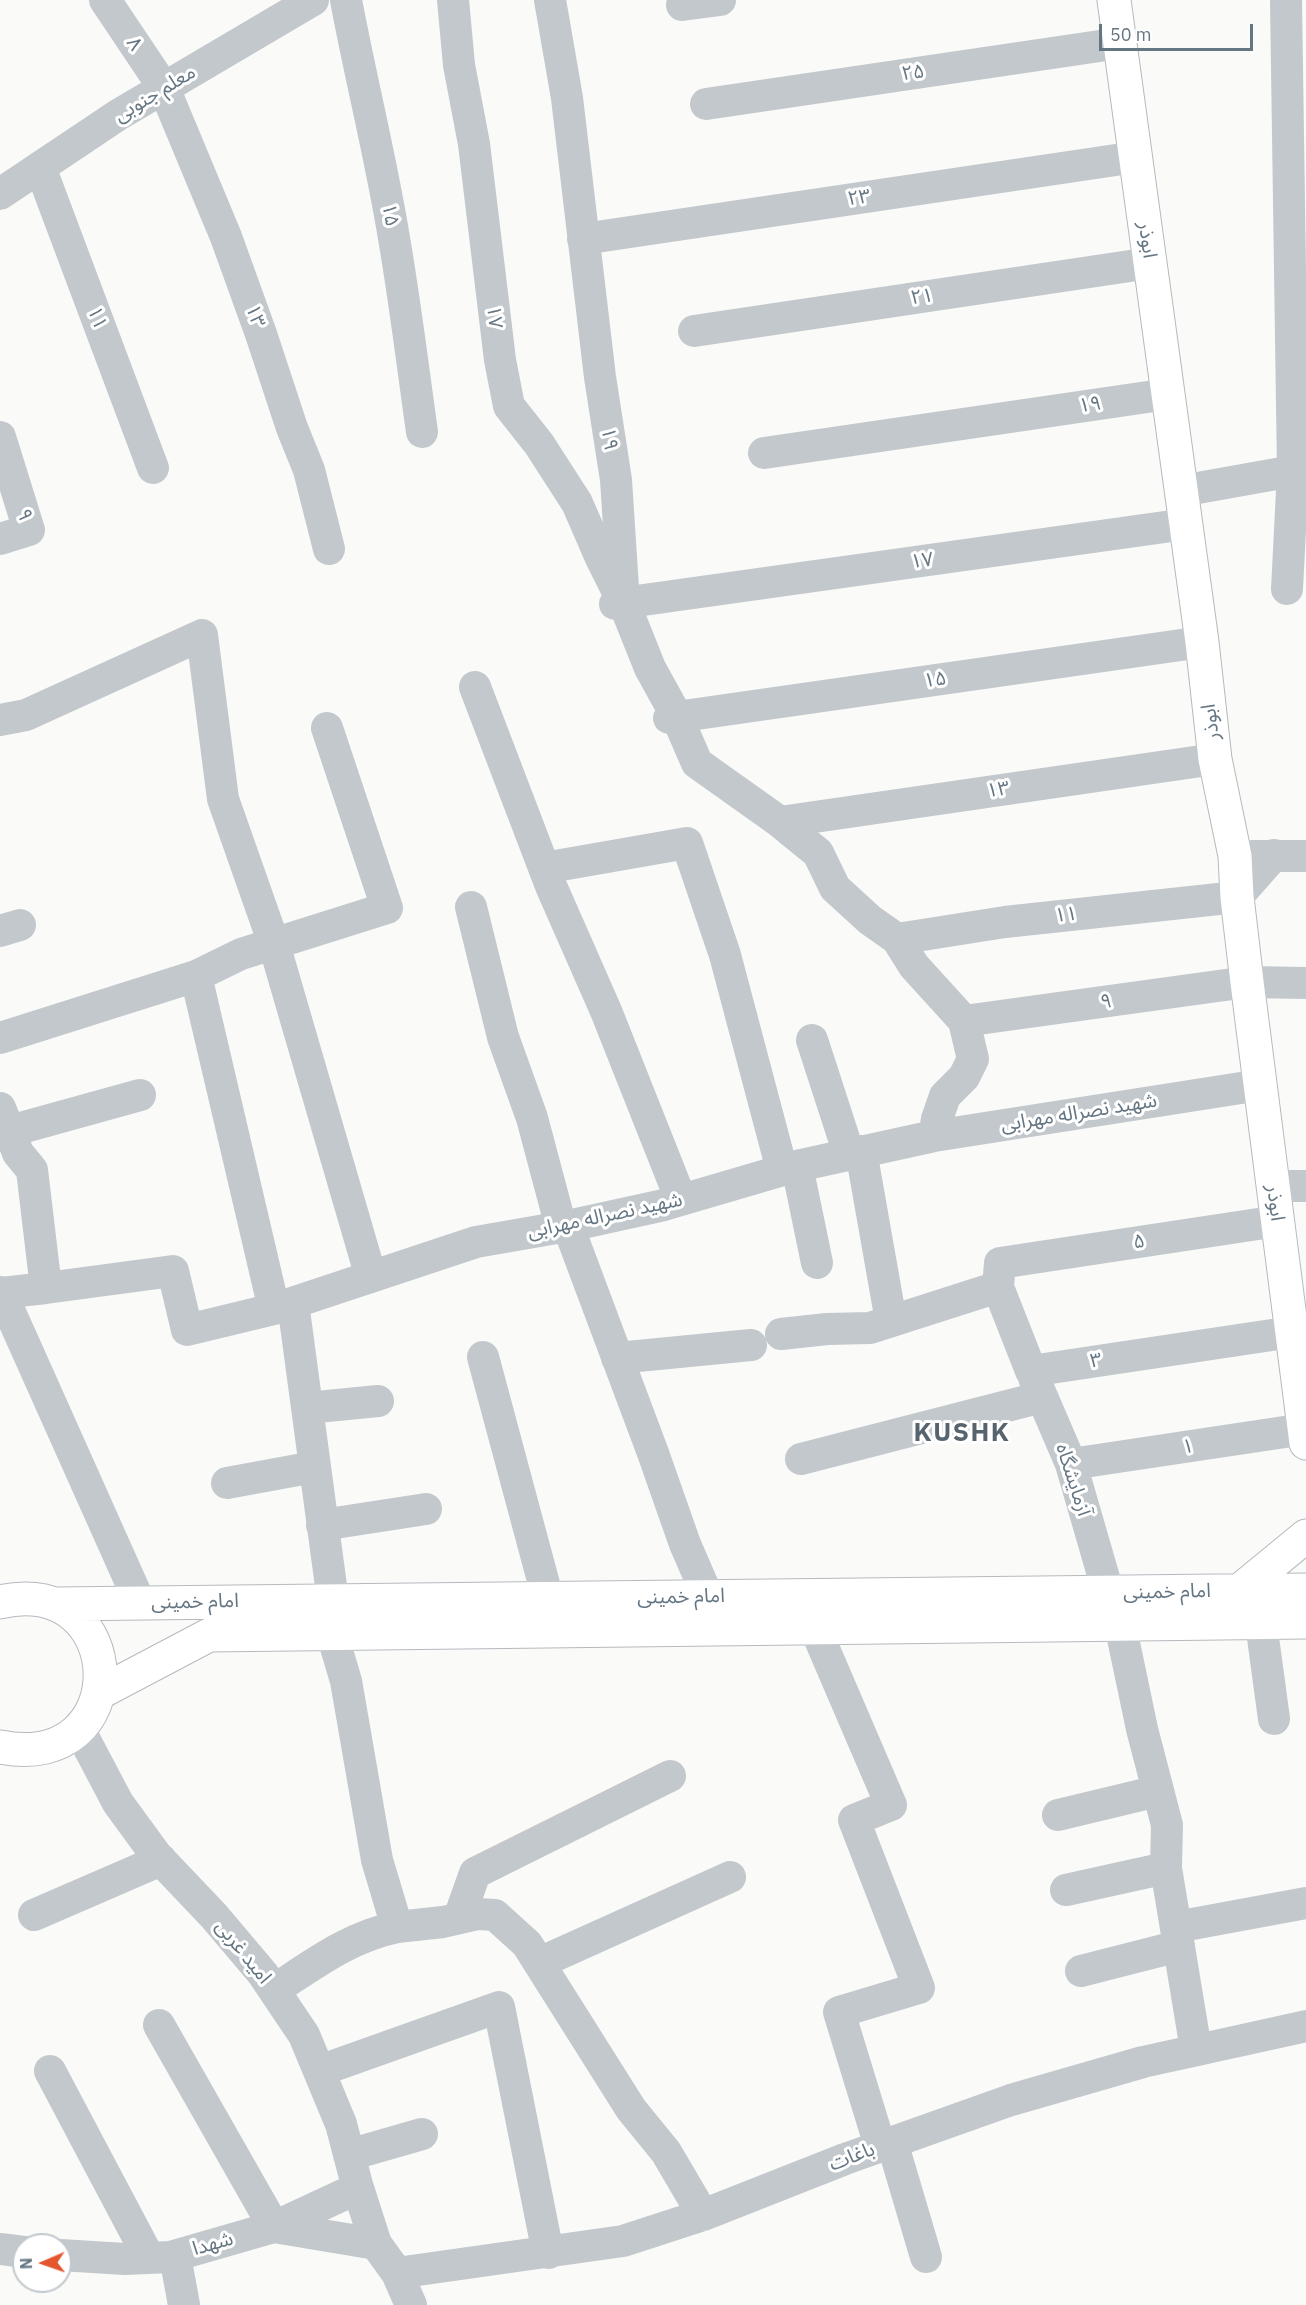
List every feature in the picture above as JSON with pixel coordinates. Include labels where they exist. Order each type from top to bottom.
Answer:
[{"type":"main road","name":"ابوذر","points":[[1114,0],[1202,642],[1215,759],[1235,856],[1237,897],[1247,982],[1305,1436]]},
{"type":"main road","points":[[1239,1591],[1306,1536]]},
{"type":"main road","name":"امام خمینی","points":[[0,1602],[18,1598],[37,1599],[56,1604],[1306,1590]]},
{"type":"main road","points":[[0,1747],[21,1751],[42,1750],[62,1742],[92,1713],[99,1693],[101,1671],[98,1651],[88,1632],[74,1616],[56,1604]]},
{"type":"main road","name":"امام خمینی","points":[[99,1693],[209,1635],[1306,1622]]},
{"type":"street","name":"۸","points":[[105,0],[164,88]]},
{"type":"street","name":"معلم جنوبی","points":[[0,194],[118,115],[164,88],[275,9],[313,0]]},
{"type":"street","name":"۱۵","points":[[346,0],[374,126],[395,239],[422,432]]},
{"type":"street","name":"۱۷","points":[[453,0],[459,65],[474,144],[498,349],[509,406],[539,444],[577,503],[619,604],[1186,524]]},
{"type":"street","name":"۱۹","points":[[550,0],[567,98],[600,377],[616,480],[619,604],[697,763],[780,822],[818,853],[835,888],[870,920],[897,939]]},
{"type":"street","points":[[682,5],[720,0]]},
{"type":"street","points":[[1286,0],[1293,471],[1287,590]]},
{"type":"street","name":"۲۵","points":[[706,104],[1120,43]]},
{"type":"street","name":"۱۳","points":[[164,88],[226,237],[261,334],[292,428],[309,470],[329,549]]},
{"type":"street","name":"۲۳","points":[[583,239],[1136,157]]},
{"type":"street","name":"۱۱","points":[[40,167],[153,468]]},
{"type":"street","name":"۲۱","points":[[694,331],[1150,263]]},
{"type":"street","name":"۱۹","points":[[764,453],[1168,394]]},
{"type":"street","name":"۹","points":[[0,437],[29,530],[0,539]]},
{"type":"street","points":[[1181,491],[1293,471]]},
{"type":"street","points":[[0,720],[26,715],[202,635],[223,799],[274,944],[371,1277]]},
{"type":"street","name":"۱۵","points":[[673,718],[1202,642]]},
{"type":"street","points":[[475,687],[544,868],[606,1011],[681,1200]]},
{"type":"street","points":[[0,1038],[196,976],[241,954],[387,908],[327,728]]},
{"type":"street","name":"۱۳","points":[[780,822],[1215,759]]},
{"type":"street","points":[[544,868],[687,843],[724,955],[817,1263]]},
{"type":"street","points":[[1237,897],[1274,855]]},
{"type":"street","points":[[1235,856],[1306,856]]},
{"type":"street","name":"۱۱","points":[[897,939],[1005,922],[1237,897]]},
{"type":"street","points":[[471,907],[503,1037],[532,1118],[564,1227],[617,1358],[685,1544],[708,1597]]},
{"type":"street","points":[[897,939],[914,966],[964,1021],[973,1059],[964,1077],[945,1096],[934,1136]]},
{"type":"street","points":[[196,976],[283,1306],[307,1408],[333,1601]]},
{"type":"street","name":"۹","points":[[964,1021],[1247,982],[1306,982]]},
{"type":"street","points":[[812,1040],[855,1153],[891,1321]]},
{"type":"street","name":"شهید نصراله مهرابی","points":[[0,1292],[46,1288],[173,1270],[187,1330],[283,1306],[476,1242],[564,1227],[681,1200],[789,1168],[934,1136],[1260,1085]]},
{"type":"street","points":[[46,1288],[32,1170],[18,1153],[5,1120],[140,1095]]},
{"type":"street","points":[[1273,1186],[1306,1186]]},
{"type":"street","name":"۵","points":[[999,1275],[1278,1221]]},
{"type":"street","points":[[781,1334],[827,1329],[870,1328],[958,1301],[999,1275],[1037,1384]]},
{"type":"street","points":[[0,1292],[140,1603]]},
{"type":"street","name":"۳","points":[[801,1459],[1037,1384],[1292,1332]]},
{"type":"street","points":[[617,1358],[751,1345]]},
{"type":"street","points":[[483,1358],[548,1599]]},
{"type":"street","name":"آزمایشگاه","points":[[1037,1384],[1071,1464],[1108,1592]]},
{"type":"street","points":[[307,1408],[378,1401]]},
{"type":"street","name":"۱","points":[[1071,1464],[1305,1436]]},
{"type":"street","points":[[227,1483],[314,1467]]},
{"type":"street","points":[[322,1525],[426,1509]]},
{"type":"street","points":[[1261,1623],[1274,1719]]},
{"type":"street","points":[[1120,1624],[1167,1824],[1166,1868],[1196,2050]]},
{"type":"street","points":[[815,1628],[891,1805],[854,1820],[919,1988],[840,2012],[926,2257]]},
{"type":"street","points":[[332,1634],[346,1681],[377,1860],[397,1927]]},
{"type":"street","name":"امید غربی","points":[[78,1729],[118,1803],[161,1860],[214,1916],[263,1974],[304,2035],[341,2124],[359,2194],[376,2244],[397,2273],[411,2305]]},
{"type":"street","points":[[459,1918],[475,1873],[670,1776]]},
{"type":"street","points":[[1058,1815],[1158,1791]]},
{"type":"street","points":[[34,1915],[161,1860]]},
{"type":"street","points":[[1066,1890],[1166,1868]]},
{"type":"street","points":[[539,1963],[730,1877]]},
{"type":"street","points":[[1081,1971],[1177,1936],[1306,1903]]},
{"type":"street","points":[[274,1990],[350,1942],[397,1927],[478,1914],[495,1915],[527,1944],[631,2109],[666,2152],[703,2215]]},
{"type":"street","points":[[319,2071],[499,2007],[548,2253]]},
{"type":"street","points":[[159,2025],[274,2227],[376,2244]]},
{"type":"street","name":"باغات","points":[[397,2273],[623,2241],[703,2215],[886,2144],[1011,2100],[1143,2061],[1306,2026]]},
{"type":"street","points":[[50,2071],[162,2257],[184,2305]]},
{"type":"street","points":[[349,2155],[422,2134]]},
{"type":"street","name":"شهدا","points":[[72,2255],[125,2259],[162,2257],[274,2227],[359,2194]]},
{"type":"district","name":"KUSHK","points":[[962,1433]]}]
